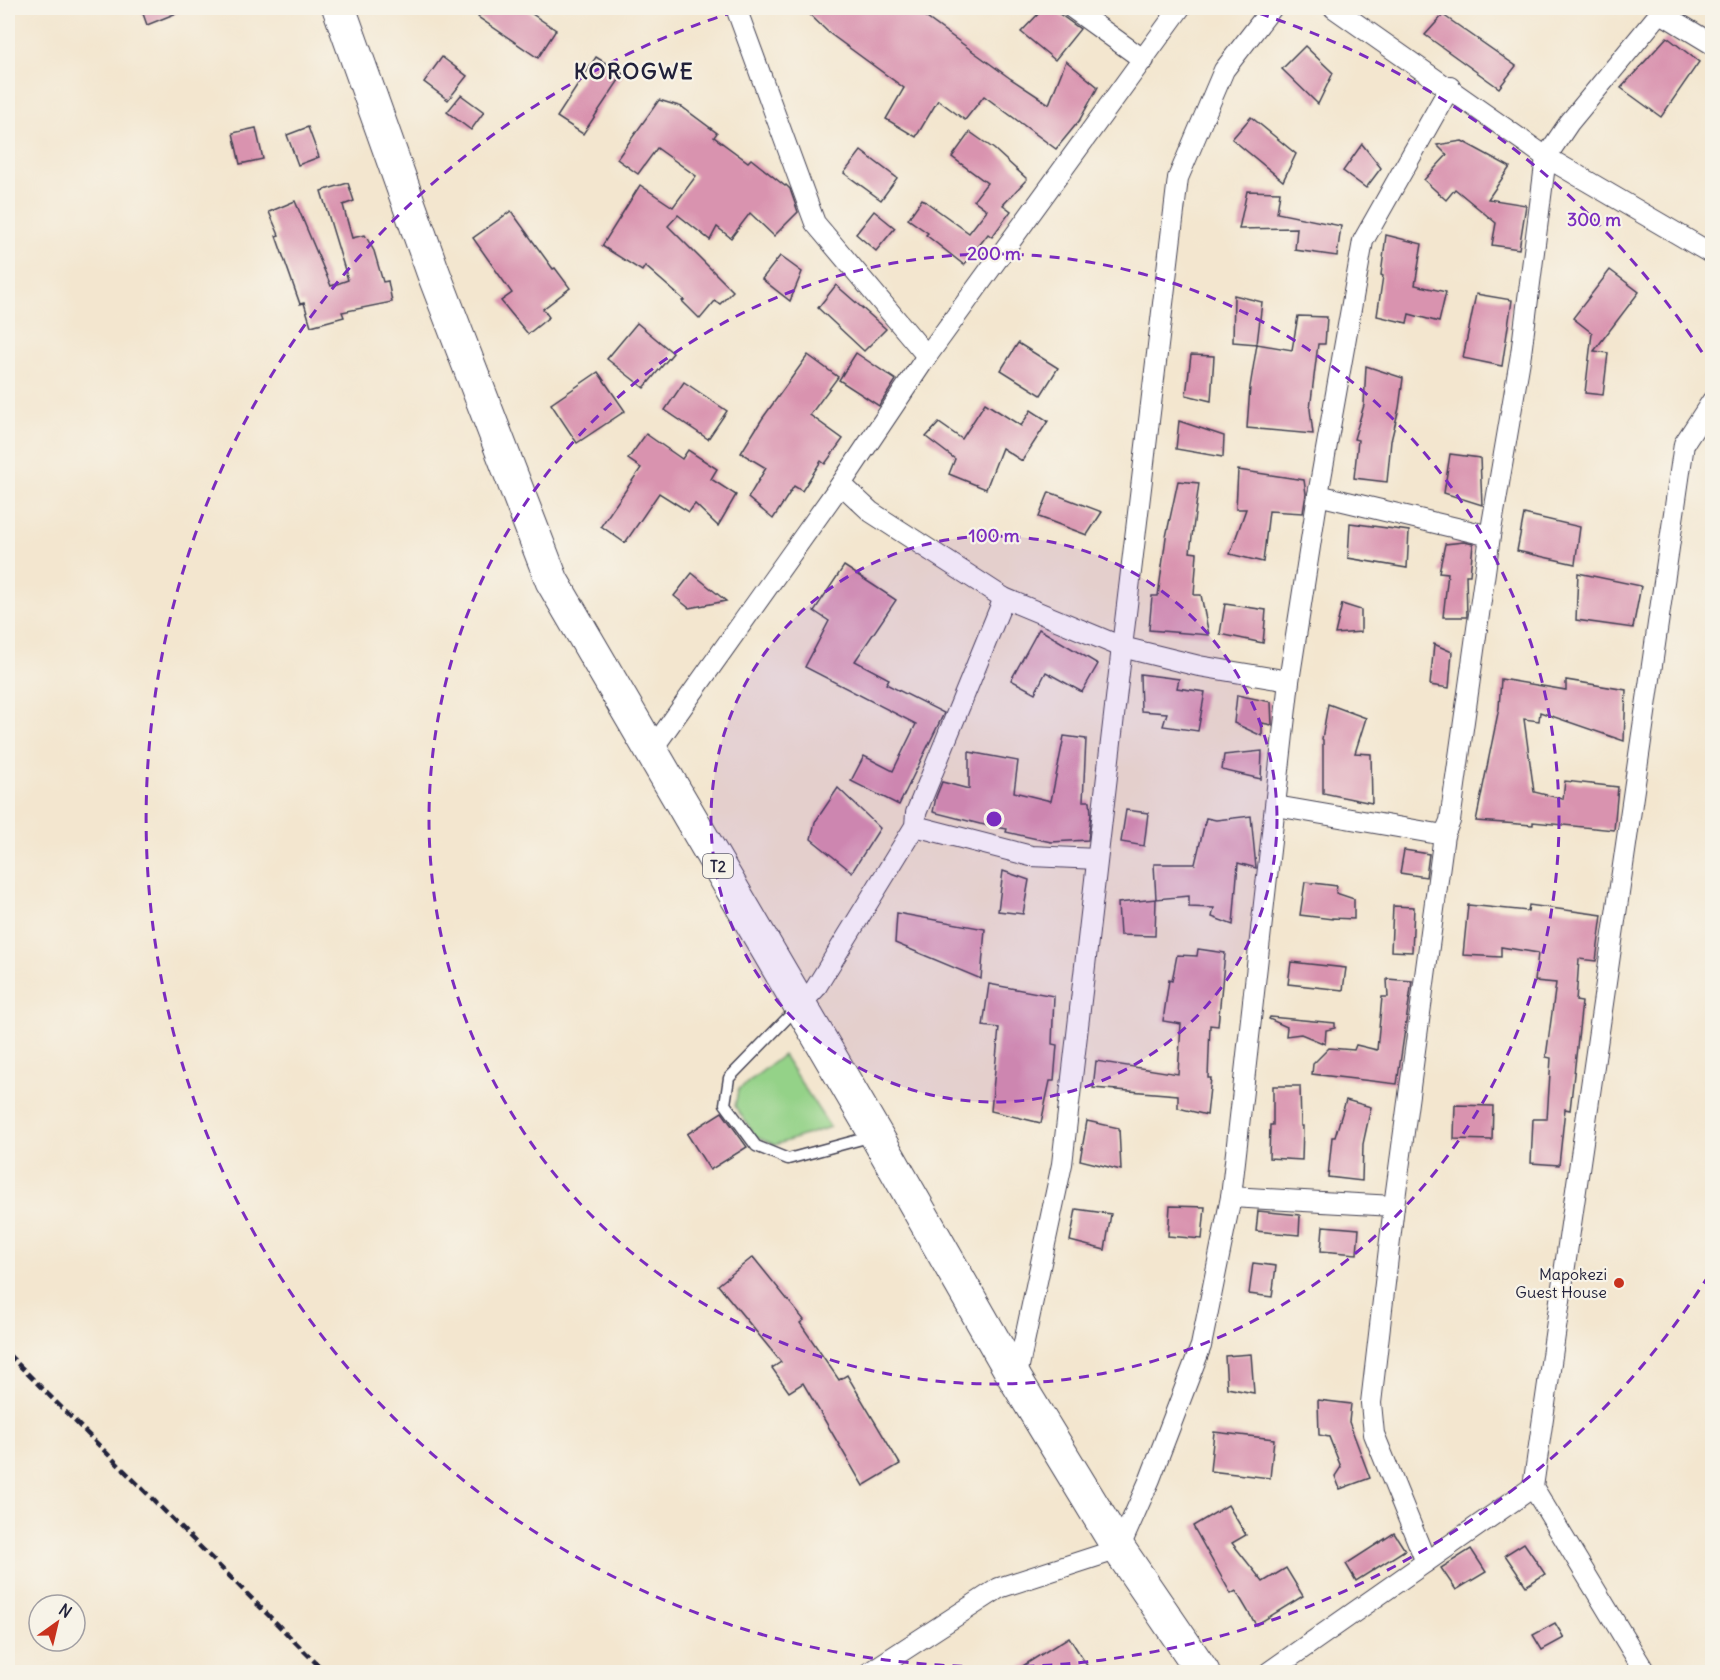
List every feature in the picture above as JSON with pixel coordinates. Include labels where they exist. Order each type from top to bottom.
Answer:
[{"type":"highway","name":"T2","points":[[339,8],[433,272],[552,581],[876,1135],[1016,1380],[1119,1549],[1203,1672]]},
{"type":"street","points":[[736,8],[815,223],[927,356]]},
{"type":"street","points":[[1072,8],[1144,60]]},
{"type":"street","points":[[651,751],[841,484],[927,356],[1180,8]]},
{"type":"street","points":[[1016,1380],[1062,1164],[1178,178],[1224,70],[1272,8]]},
{"type":"street","points":[[1335,8],[1450,87],[1546,157],[1713,254]]},
{"type":"street","points":[[1426,1562],[1374,1434],[1371,1402],[1394,1206],[1444,835],[1450,821],[1490,536],[1521,354],[1546,157],[1569,123],[1662,10],[1713,45]]},
{"type":"street","points":[[870,1672],[999,1588],[1119,1549],[1150,1479],[1201,1346],[1231,1197],[1290,681],[1318,495],[1363,241],[1450,87]]},
{"type":"street","points":[[1645,1672],[1533,1487],[1684,444],[1713,400]]},
{"type":"street","points":[[841,484],[871,512],[1004,598],[1122,646],[1199,666],[1290,681]]},
{"type":"street","points":[[1318,495],[1490,536]]},
{"type":"street","points":[[800,1005],[815,989],[915,826],[916,813],[1004,598]]},
{"type":"street","points":[[1276,806],[1444,835]]},
{"type":"street","points":[[915,826],[1030,856],[1097,859]]},
{"type":"street","points":[[1231,1197],[1394,1206]]},
{"type":"street","points":[[1269,1672],[1533,1487]]},
{"type":"lane","points":[[800,1005],[729,1078],[725,1104],[756,1146],[788,1159],[876,1135]]},
{"type":"green space","points":[[783,1055],[830,1127],[775,1145],[756,1137],[735,1106],[738,1090]]},
{"type":"building","points":[[141,8],[189,8],[147,25]]},
{"type":"building","points":[[485,8],[523,8],[556,30],[538,58],[478,17]]},
{"type":"building","points":[[803,8],[913,8],[1049,104],[1066,61],[1098,87],[1079,121],[1056,149],[984,96],[965,120],[938,100],[916,137],[886,119],[904,88],[829,33]]},
{"type":"building","points":[[1044,8],[1051,8],[1080,29],[1055,60],[1021,32]]},
{"type":"building","points":[[1443,15],[1516,66],[1499,88],[1425,35]]},
{"type":"building","points":[[1667,37],[1699,62],[1661,117],[1621,88]]},
{"type":"building","points":[[1305,46],[1333,73],[1318,104],[1282,69]]},
{"type":"building","points":[[442,57],[467,76],[448,100],[424,82]]},
{"type":"building","points":[[596,57],[623,74],[583,134],[557,117]]},
{"type":"building","points":[[461,95],[484,112],[471,130],[447,112]]},
{"type":"building","points":[[659,100],[682,107],[717,133],[714,137],[748,162],[751,159],[786,185],[790,189],[798,212],[774,236],[750,213],[731,238],[717,227],[710,240],[678,215],[668,226],[733,291],[720,304],[715,301],[700,319],[682,301],[684,300],[645,266],[642,271],[602,246],[640,185],[673,207],[696,176],[657,148],[638,174],[617,159]]},
{"type":"building","points":[[1251,117],[1296,154],[1283,181],[1232,139]]},
{"type":"building","points":[[308,127],[319,157],[298,165],[287,135]]},
{"type":"building","points":[[256,128],[263,159],[240,164],[233,133]]},
{"type":"building","points":[[970,132],[994,149],[1027,179],[1003,205],[1011,211],[992,237],[988,234],[964,265],[926,235],[928,233],[908,219],[922,199],[969,233],[987,210],[974,200],[987,183],[952,157]]},
{"type":"building","points":[[1462,141],[1510,167],[1488,199],[1526,205],[1519,249],[1492,245],[1496,223],[1455,189],[1446,200],[1424,180],[1447,155],[1437,145]]},
{"type":"building","points":[[1362,144],[1381,168],[1366,188],[1343,171]]},
{"type":"building","points":[[861,151],[897,178],[881,200],[844,173]]},
{"type":"building","points":[[348,183],[354,201],[343,205],[352,238],[365,235],[374,251],[383,282],[388,281],[392,302],[342,312],[344,317],[311,326],[304,303],[300,304],[276,236],[279,235],[269,212],[295,201],[331,286],[348,280],[321,191]]},
{"type":"building","points":[[1247,191],[1280,192],[1277,213],[1341,226],[1337,256],[1295,250],[1297,228],[1239,229]]},
{"type":"building","points":[[511,211],[553,269],[555,268],[570,288],[543,309],[549,317],[528,334],[501,301],[512,293],[473,238]]},
{"type":"building","points":[[874,211],[895,228],[876,251],[856,234]]},
{"type":"building","points":[[1386,235],[1422,244],[1415,285],[1446,292],[1439,322],[1409,314],[1407,323],[1377,316]]},
{"type":"building","points":[[780,256],[802,272],[790,301],[762,279]]},
{"type":"building","points":[[1610,270],[1639,292],[1594,351],[1608,353],[1603,395],[1585,393],[1592,333],[1573,318]]},
{"type":"building","points":[[836,285],[886,329],[864,351],[818,308]]},
{"type":"building","points":[[1476,294],[1512,300],[1502,366],[1463,358]]},
{"type":"building","points":[[1234,295],[1262,302],[1257,344],[1233,342]]},
{"type":"building","points":[[1298,316],[1327,317],[1325,344],[1318,344],[1310,409],[1313,434],[1247,428],[1250,387],[1257,344],[1292,350]]},
{"type":"building","points":[[637,323],[673,353],[644,388],[607,359]]},
{"type":"building","points":[[1018,343],[1058,368],[1041,395],[1001,370]]},
{"type":"building","points":[[856,353],[896,380],[879,406],[839,380]]},
{"type":"building","points":[[808,355],[838,377],[810,415],[843,439],[825,464],[821,461],[802,491],[794,486],[773,519],[748,498],[766,468],[741,453],[762,419]]},
{"type":"building","points":[[1191,355],[1214,356],[1211,401],[1186,395]]},
{"type":"building","points":[[1366,366],[1403,378],[1391,441],[1387,482],[1354,478],[1358,440],[1354,439],[1364,405]]},
{"type":"building","points":[[598,372],[625,411],[577,443],[551,404]]},
{"type":"building","points":[[684,382],[727,411],[708,439],[665,410]]},
{"type":"building","points":[[985,403],[1021,426],[1031,410],[1048,421],[1022,461],[1002,448],[986,489],[949,474],[955,459],[926,437],[939,423],[962,439]]},
{"type":"building","points":[[1179,421],[1224,436],[1223,457],[1176,449]]},
{"type":"building","points":[[646,434],[682,459],[688,450],[717,469],[711,479],[736,495],[718,526],[695,504],[689,512],[659,493],[625,543],[601,526],[641,468],[628,459]]},
{"type":"building","points":[[1450,454],[1480,458],[1482,505],[1444,493]]},
{"type":"building","points":[[1238,470],[1304,480],[1306,494],[1303,513],[1269,511],[1263,562],[1230,554],[1246,509],[1236,509]]},
{"type":"building","points":[[1178,481],[1199,483],[1190,552],[1197,553],[1194,595],[1201,595],[1209,635],[1149,630],[1152,596],[1158,596],[1166,537]]},
{"type":"building","points":[[1049,492],[1102,512],[1087,535],[1039,517]]},
{"type":"building","points":[[1524,514],[1580,527],[1575,564],[1517,551]]},
{"type":"building","points":[[1350,523],[1409,531],[1407,568],[1348,558]]},
{"type":"building","points":[[1464,542],[1473,544],[1470,575],[1466,575],[1467,617],[1443,617],[1448,573],[1439,572],[1445,544]]},
{"type":"building","points":[[844,566],[896,600],[855,661],[889,679],[886,684],[944,713],[899,805],[851,781],[864,756],[893,771],[916,724],[805,667],[829,621],[814,611]]},
{"type":"building","points":[[692,573],[726,601],[689,608],[674,596]]},
{"type":"building","points":[[1578,573],[1641,586],[1633,628],[1576,620]]},
{"type":"building","points":[[1225,604],[1266,610],[1263,643],[1220,634]]},
{"type":"building","points":[[1342,604],[1361,610],[1361,632],[1335,634]]},
{"type":"building","points":[[1039,629],[1098,664],[1082,692],[1046,672],[1035,693],[1011,680]]},
{"type":"building","points":[[1434,644],[1452,652],[1449,688],[1430,685]]},
{"type":"building","points":[[1140,674],[1179,679],[1177,688],[1205,692],[1198,731],[1163,726],[1167,713],[1141,711]]},
{"type":"building","points":[[1501,679],[1566,690],[1566,680],[1626,690],[1624,741],[1540,712],[1539,721],[1524,719],[1534,792],[1563,799],[1565,781],[1618,787],[1614,830],[1533,822],[1533,825],[1476,821],[1499,708]]},
{"type":"building","points":[[1237,695],[1271,702],[1272,725],[1262,723],[1262,736],[1234,723]]},
{"type":"building","points":[[1328,704],[1366,718],[1355,753],[1371,754],[1372,803],[1323,793],[1322,739]]},
{"type":"building","points":[[1064,736],[1086,739],[1083,801],[1090,801],[1088,840],[1051,842],[933,812],[942,782],[969,789],[969,752],[1018,761],[1014,792],[1051,801]]},
{"type":"building","points":[[1262,751],[1261,779],[1222,770],[1224,755]]},
{"type":"building","points":[[838,788],[880,828],[852,872],[811,839],[815,822]]},
{"type":"building","points":[[1126,810],[1148,813],[1144,846],[1121,842]]},
{"type":"building","points":[[1251,816],[1256,868],[1238,863],[1233,925],[1212,917],[1214,908],[1189,907],[1189,896],[1156,899],[1154,864],[1195,864],[1206,818],[1216,820]]},
{"type":"building","points":[[1404,850],[1429,854],[1426,877],[1400,873]]},
{"type":"building","points":[[1003,871],[1029,880],[1023,914],[998,911]]},
{"type":"building","points":[[1305,882],[1337,886],[1336,893],[1354,899],[1354,919],[1300,915]]},
{"type":"building","points":[[1156,899],[1155,936],[1120,935],[1118,903]]},
{"type":"building","points":[[1468,905],[1528,911],[1529,905],[1602,915],[1596,961],[1579,959],[1576,1001],[1582,1002],[1570,1110],[1565,1109],[1559,1165],[1531,1163],[1533,1119],[1547,1119],[1551,1058],[1546,1057],[1556,983],[1535,981],[1538,953],[1501,947],[1501,957],[1463,955]]},
{"type":"building","points":[[1393,906],[1414,907],[1412,952],[1391,951]]},
{"type":"building","points":[[897,913],[985,929],[981,979],[895,943]]},
{"type":"building","points":[[1198,949],[1225,953],[1218,1026],[1210,1025],[1208,1078],[1211,1078],[1207,1115],[1178,1108],[1178,1095],[1093,1088],[1096,1061],[1178,1074],[1181,1024],[1163,1021],[1169,980],[1172,981],[1177,955],[1197,956]]},
{"type":"building","points":[[1291,962],[1346,968],[1343,990],[1288,984]]},
{"type":"building","points":[[1387,979],[1412,981],[1397,1084],[1312,1074],[1313,1064],[1329,1048],[1354,1050],[1356,1045],[1377,1050],[1382,997],[1388,997]]},
{"type":"building","points":[[989,984],[1054,996],[1052,1044],[1057,1045],[1054,1081],[1050,1081],[1041,1123],[991,1111],[999,1028],[983,1026]]},
{"type":"building","points":[[1270,1017],[1335,1023],[1335,1028],[1326,1030],[1325,1044],[1301,1034],[1286,1036],[1287,1027],[1269,1019]]},
{"type":"building","points":[[1273,1086],[1300,1086],[1301,1126],[1303,1126],[1302,1160],[1269,1158],[1270,1125],[1273,1125]]},
{"type":"building","points":[[1346,1100],[1371,1107],[1363,1144],[1362,1181],[1328,1177],[1332,1137],[1335,1137]]},
{"type":"building","points":[[1455,1105],[1493,1106],[1492,1140],[1454,1139]]},
{"type":"building","points":[[722,1112],[747,1147],[710,1170],[687,1134]]},
{"type":"building","points":[[1087,1121],[1119,1128],[1121,1170],[1080,1160]]},
{"type":"building","points":[[1170,1206],[1205,1207],[1202,1239],[1168,1236]]},
{"type":"building","points":[[1076,1209],[1111,1214],[1105,1250],[1070,1241]]},
{"type":"building","points":[[1258,1211],[1300,1215],[1299,1235],[1256,1231]]},
{"type":"building","points":[[1323,1226],[1359,1229],[1357,1254],[1321,1251]]},
{"type":"building","points":[[753,1257],[804,1320],[800,1323],[839,1380],[847,1375],[900,1464],[863,1486],[803,1383],[789,1392],[772,1368],[781,1362],[718,1285]]},
{"type":"building","points":[[1253,1263],[1276,1266],[1272,1297],[1249,1294]]},
{"type":"building","points":[[1251,1354],[1254,1393],[1227,1388],[1225,1356]]},
{"type":"building","points":[[1318,1400],[1351,1404],[1349,1422],[1370,1478],[1340,1489],[1335,1476],[1341,1467],[1329,1437],[1319,1435]]},
{"type":"building","points":[[1214,1432],[1274,1439],[1270,1478],[1210,1471]]},
{"type":"building","points":[[1228,1505],[1246,1535],[1232,1543],[1263,1582],[1286,1568],[1303,1596],[1256,1625],[1236,1591],[1231,1594],[1193,1526]]},
{"type":"building","points":[[1394,1533],[1405,1550],[1356,1581],[1346,1564]]},
{"type":"building","points":[[1524,1543],[1545,1574],[1526,1586],[1505,1555]]},
{"type":"building","points":[[1471,1549],[1486,1572],[1456,1590],[1441,1568]]},
{"type":"building","points":[[1555,1623],[1564,1638],[1542,1650],[1533,1635]]},
{"type":"building","points":[[1069,1637],[1091,1672],[1013,1672]]},
{"type":"railway","points":[[8,1354],[325,1672]]},
{"type":"place","name":"Mapokezi Guest House","points":[[1619,1283]]},
{"type":"district","name":"KOROGWE","points":[[634,71]]}]
